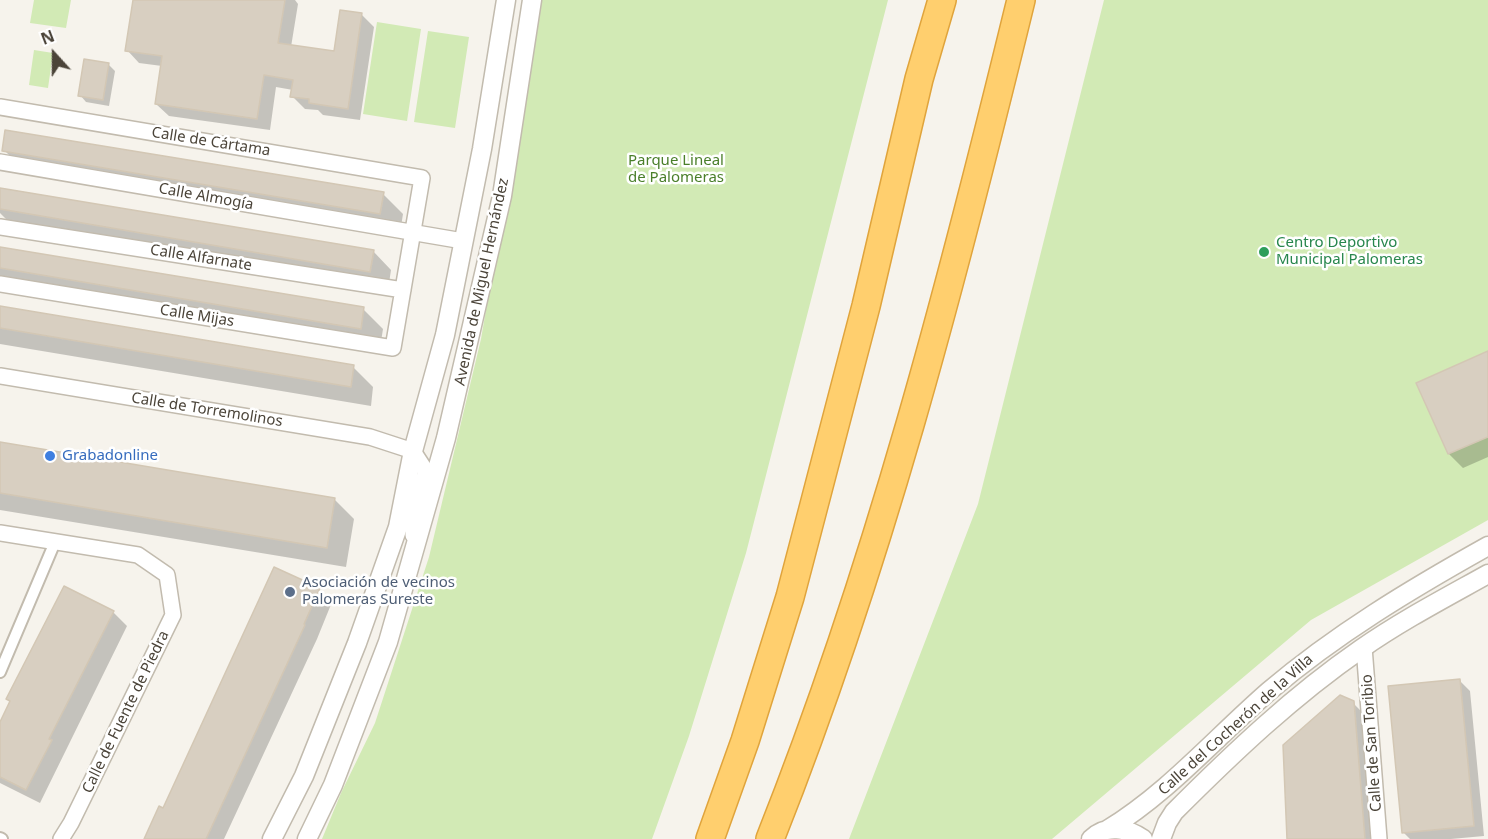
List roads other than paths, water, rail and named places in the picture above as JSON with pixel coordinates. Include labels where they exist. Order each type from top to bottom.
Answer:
[{"type":"highway","points":[[710,839],[745,741],[789,597],[867,306],[919,80],[942,0]]},
{"type":"highway","points":[[770,839],[799,767],[849,618],[915,407],[1021,0]]},
{"type":"street","name":"Avenida de Miguel Hernández","points":[[272,839],[304,776],[357,643],[398,527],[413,451],[445,335],[482,149],[506,0]]},
{"type":"street","name":"Avenida de Miguel Hernández","points":[[307,839],[333,785],[388,642],[446,438],[502,196],[532,0]]},
{"type":"street","name":"Calle de Cártama","points":[[0,107],[422,178],[413,232]]},
{"type":"street","name":"Calle Almogía","points":[[0,162],[463,241]]},
{"type":"street","name":"Calle Alfarnate","points":[[0,227],[403,290]]},
{"type":"street","points":[[403,290],[413,232]]},
{"type":"street","name":"Calle Mijas","points":[[0,284],[393,348],[403,290]]},
{"type":"street","name":"Calle de Torremolinos","points":[[0,376],[370,436],[413,451]]},
{"type":"street","name":"Avenida de Miguel Hernández","points":[[412,560],[415,508],[426,471],[413,451]]},
{"type":"street","name":"Calle de Fuente de Piedra","points":[[0,533],[138,555],[167,575],[173,615],[71,824],[61,839]]},
{"type":"street","points":[[0,672],[55,542]]},
{"type":"street","name":"Calle del Cocherón de la Villa","points":[[1099,834],[1144,806],[1269,691],[1334,639],[1418,585],[1488,546]]},
{"type":"street","name":"Calle del Cocherón de la Villa","points":[[1161,839],[1170,817],[1196,790],[1296,699],[1364,647],[1488,574]]},
{"type":"street","name":"Calle de San Toribio","points":[[1364,647],[1379,839]]},
{"type":"street","points":[[1099,834],[1126,830],[1143,839]]},
{"type":"place","name":"Centro Deportivo Municipal Palomeras","points":[[1264,252]]},
{"type":"place","name":"Grabadonline","points":[[50,456]]},
{"type":"place","name":"Asociación de vecinos Palomeras Sureste","points":[[290,592]]},
{"type":"park label","name":"Parque Lineal de Palomeras","points":[[676,170]]}]
